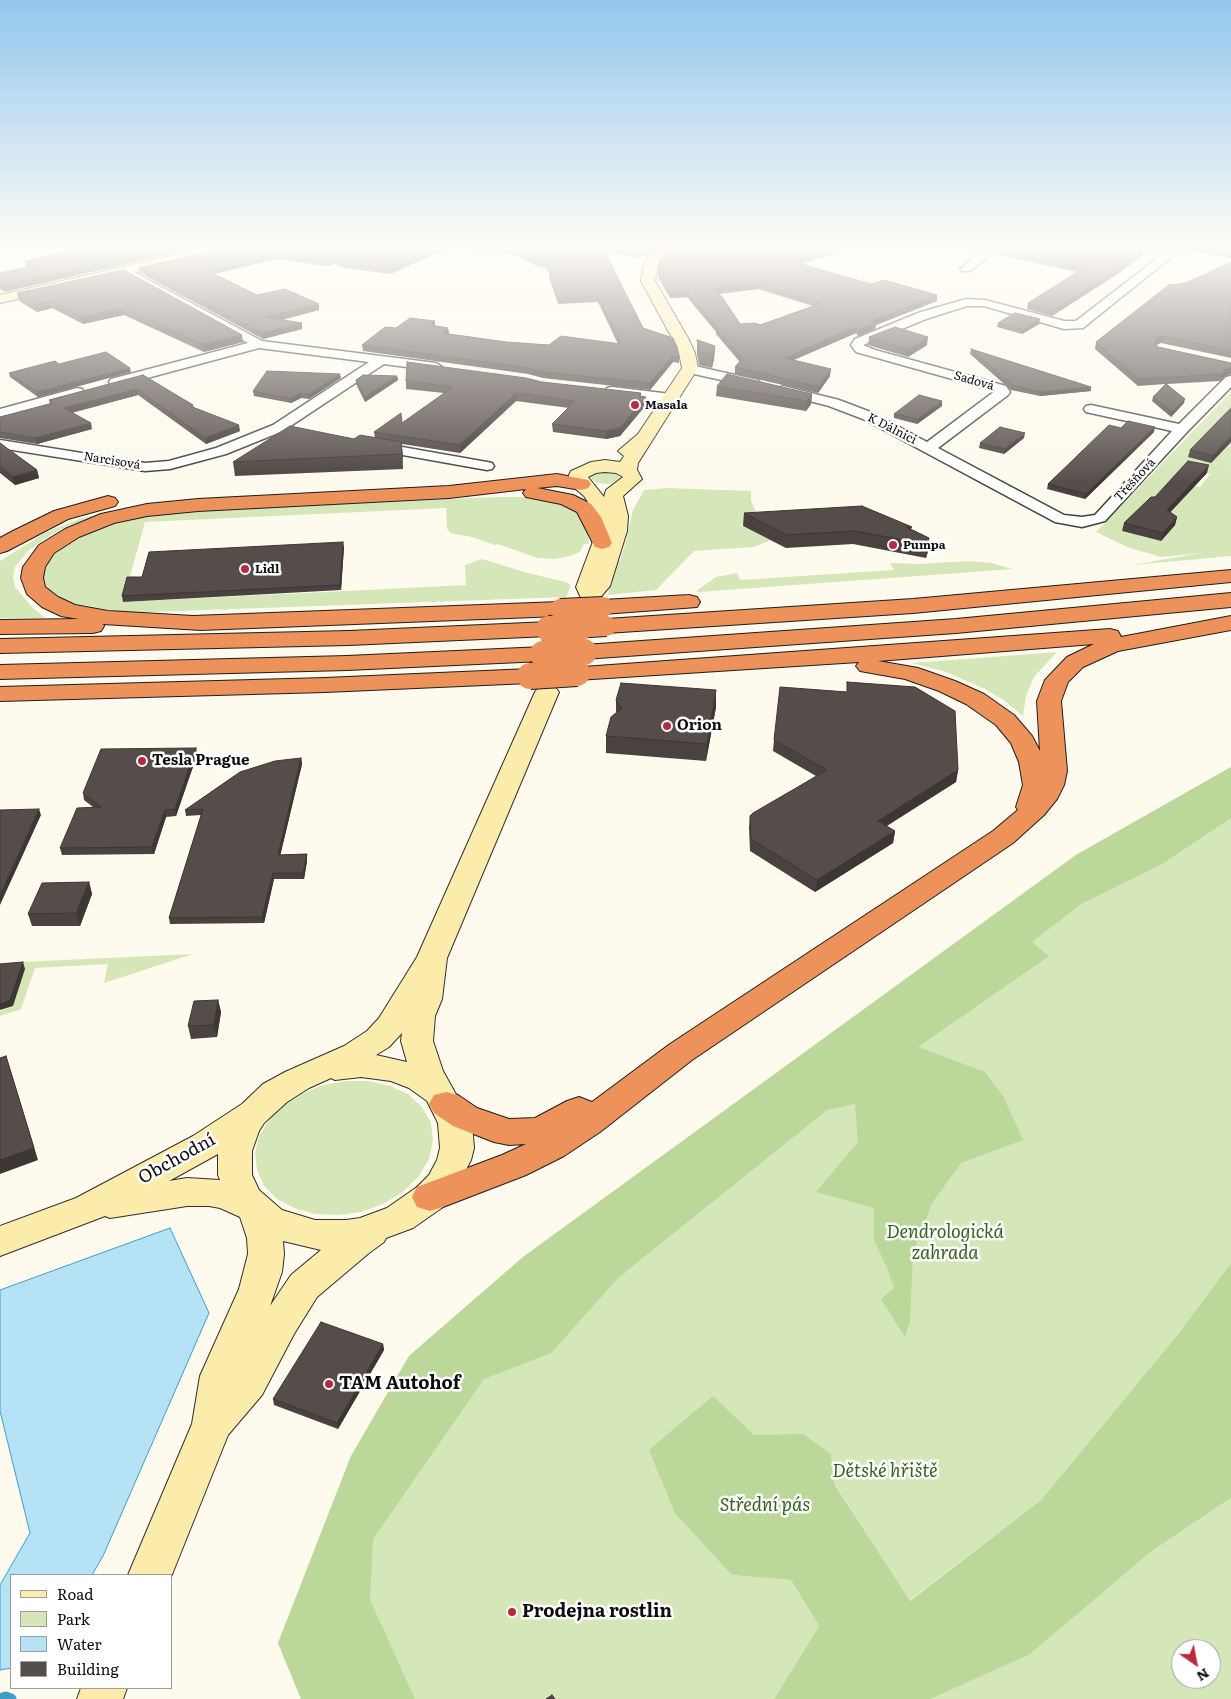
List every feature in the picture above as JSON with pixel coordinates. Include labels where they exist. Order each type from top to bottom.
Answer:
[{"type":"highway","points":[[200,623],[108,618],[69,611],[50,602],[35,589],[32,578],[34,566],[46,549],[62,538],[96,522],[119,516],[180,506],[449,492],[588,476]]},
{"type":"highway","points":[[0,547],[61,515],[86,507],[126,499],[185,494],[588,476]]},
{"type":"highway","points":[[349,498],[521,493],[550,495],[572,501],[588,512],[602,543]]},
{"type":"highway","points":[[0,627],[200,623],[560,609],[604,617],[797,614],[913,606],[1229,577]]},
{"type":"highway","points":[[0,646],[349,638],[549,629],[604,617],[1107,578],[1229,577]]},
{"type":"highway","points":[[0,694],[325,685],[539,684],[581,663],[805,637],[996,623],[1231,600]]},
{"type":"highway","points":[[718,665],[1079,640],[1231,622]]},
{"type":"highway","points":[[443,1099],[465,1117],[494,1129],[509,1132],[538,1131],[552,1125],[680,1052],[945,877],[1003,837],[1035,809],[1051,785],[1054,770],[1049,701],[1052,687],[1068,667],[1084,656],[1113,645],[1231,622]]},
{"type":"highway","points":[[0,672],[347,663],[543,654],[581,663],[838,664],[876,667],[910,673],[940,683],[986,706],[1011,726],[1023,742],[1032,762],[1036,785],[1028,807],[1017,825]]},
{"type":"highway","points":[[430,1197],[514,1165],[552,1147],[588,1123],[680,1052]]},
{"type":"street","points":[[225,325],[259,344],[449,369]]},
{"type":"street","points":[[588,476],[605,518],[606,530],[587,587],[590,595],[600,586],[615,539],[618,516],[613,494],[626,480],[629,464],[643,439],[690,370],[690,362],[673,325]]},
{"type":"street","name":"Sadová","points":[[899,325],[859,342],[857,345],[860,349],[871,353],[1001,388],[1004,392],[928,448]]},
{"type":"street","points":[[105,385],[259,344]]},
{"type":"street","name":"Narcisová","points":[[0,444],[145,467],[170,465],[221,451],[278,428],[381,360]]},
{"type":"street","name":"K Dálnici","points":[[690,370],[767,386],[834,403],[868,416],[1060,519],[1082,522]]},
{"type":"street","name":"Třešňová","points":[[1082,522],[1100,518],[1182,429],[1231,380]]},
{"type":"street","points":[[0,413],[86,390]]},
{"type":"street","points":[[595,390],[671,398]]},
{"type":"street","points":[[1091,408],[1182,429]]},
{"type":"street","points":[[278,428],[298,432]]},
{"type":"street","points":[[588,476],[618,458],[643,439]]},
{"type":"street","points":[[356,443],[487,466]]},
{"type":"street","points":[[588,476],[606,490],[626,480]]},
{"type":"street","points":[[150,1574],[212,1424],[220,1376],[258,1289],[263,1272],[266,1254],[265,1238],[254,1208],[239,1188],[235,1175],[235,1151],[243,1128],[262,1104],[285,1086],[355,1054],[378,1039],[401,1011],[432,958],[539,684]]},
{"type":"street","points":[[212,1424],[248,1383],[280,1322],[304,1286],[356,1242],[379,1227],[400,1218],[430,1197],[448,1173],[457,1148],[456,1122],[427,1073],[417,1041],[417,1026],[419,1016],[427,999],[432,958]]},
{"type":"street","points":[[314,1073],[346,1066],[378,1066],[409,1074],[422,1080],[443,1099]]},
{"type":"street","name":"Obchodní","points":[[0,1240],[88,1208],[205,1145],[244,1119],[262,1104]]},
{"type":"street","name":"Obchodní","points":[[88,1208],[187,1192],[201,1192],[225,1195],[254,1208],[284,1227],[315,1235],[346,1235],[379,1227]]},
{"type":"green space","points":[[1231,392],[1231,417],[1227,446],[1231,442],[1231,556],[1133,565],[1201,553],[1161,557],[1127,547],[1096,532]],"holes":[[[1186,468],[1210,474],[1200,487],[1175,481]],[[1129,522],[1174,525],[1160,541],[1121,531]]]},
{"type":"green space","points":[[603,472],[614,473],[620,479],[609,484],[597,483],[591,479],[593,474]]},
{"type":"green space","points":[[667,488],[751,491],[751,501],[761,523],[740,525],[771,540],[754,547],[694,551],[656,590],[608,595],[614,561],[620,561],[633,510],[644,490]]},
{"type":"green space","points":[[497,497],[552,499],[578,511],[588,533],[589,544],[584,544],[580,552],[570,556],[554,559],[537,558],[498,544],[495,545],[472,537],[450,533],[447,528],[446,508],[145,522],[123,602],[466,585],[465,565],[482,559],[566,582],[571,585],[566,597],[123,613],[85,605],[79,607],[64,602],[48,591],[42,577],[46,560],[70,539],[125,518],[193,510]]},
{"type":"green space","points":[[106,512],[65,527],[44,539],[28,551],[15,567],[13,577],[15,587],[32,607],[45,618],[0,618],[0,561],[45,533],[79,519]]},
{"type":"green space","points":[[968,561],[991,563],[1013,569],[696,591],[716,577],[737,573],[740,580],[894,570],[890,563],[920,564]]},
{"type":"green space","points":[[1057,652],[1034,677],[1026,696],[1023,716],[1005,701],[985,689],[946,672],[912,663]]},
{"type":"green space","name":"Dendrologická zahrada","points":[[1231,767],[1231,1263],[1179,1333],[1041,1500],[909,1601],[835,1484],[831,1454],[755,1436],[732,1416],[732,1575],[791,1580],[819,1626],[774,1699],[301,1699],[278,1643],[351,1456],[409,1356],[523,1257],[1076,855]]},
{"type":"green space","points":[[1231,767],[1231,818],[1162,864],[1081,904],[1032,942],[1049,956],[918,1047],[985,1072],[1003,1096],[1023,1140],[961,1163],[932,1203],[913,1253],[910,1320],[905,1337],[881,1299],[894,1288],[874,1240],[874,1208],[816,1192],[858,1142],[855,1104],[827,1110],[619,1277],[551,1353],[484,1379],[373,1539],[370,1600],[415,1699],[301,1699],[278,1643],[351,1456],[409,1356],[523,1257],[1076,855]]},
{"type":"green space","points":[[193,954],[104,983],[108,964],[35,968],[21,1009],[0,1016],[0,1011],[13,1006],[0,970],[0,963]]},
{"type":"green space","points":[[346,1081],[369,1081],[390,1086],[408,1094],[422,1107],[431,1123],[433,1140],[429,1159],[419,1176],[403,1192],[383,1204],[361,1212],[338,1215],[315,1214],[294,1208],[277,1199],[264,1186],[257,1170],[255,1153],[259,1137],[269,1120],[282,1106],[301,1094],[323,1085]]},
{"type":"green space","name":"Střední pás","points":[[1231,1263],[1231,1498],[1149,1553],[1030,1654],[930,1699],[774,1699],[819,1626],[791,1580],[732,1575],[675,1513],[649,1450],[713,1396],[754,1435],[803,1434],[831,1454],[835,1485],[910,1601],[1041,1500],[1179,1333]]},
{"type":"green space","points":[[1231,1498],[1231,1699],[930,1699]]},
{"type":"water","points":[[170,1228],[209,1313],[103,1556],[93,1574],[10,1574],[10,1668],[0,1670],[0,1585],[30,1533],[0,1411],[0,1290]]},
{"type":"building","points":[[161,325],[224,325],[242,335],[203,344]]},
{"type":"building","points":[[247,325],[293,325],[262,333]]},
{"type":"building","points":[[400,325],[432,325],[448,328],[442,333],[506,342],[549,345],[561,336],[621,344],[612,325],[642,325],[643,328],[673,338],[679,357],[673,356],[650,383],[543,372],[528,368],[362,345],[385,327],[396,328]]},
{"type":"building","points":[[716,325],[869,325],[859,330],[857,327],[852,328],[785,358],[831,369],[819,387],[735,367],[741,360],[745,361],[716,328],[718,328]]},
{"type":"building","points":[[1006,325],[1030,325],[1023,330]]},
{"type":"building","points":[[1117,325],[1231,325],[1231,351],[1163,336],[1158,337],[1155,343],[1158,347],[1231,363],[1231,368],[1226,369],[1222,374],[1139,379],[1096,342]]},
{"type":"building","points":[[895,327],[928,337],[909,350],[869,337]]},
{"type":"building","points":[[697,340],[715,346],[713,354],[700,352]]},
{"type":"building","points":[[971,349],[1091,387],[1040,392],[1012,385]]},
{"type":"building","points":[[106,352],[130,368],[37,392],[9,373],[55,361],[59,364]]},
{"type":"building","points":[[407,362],[526,378],[542,382],[641,393],[639,396],[646,397],[620,428],[605,431],[552,424],[575,401],[516,393],[460,445],[374,432],[401,413],[402,423],[453,387],[406,381]]},
{"type":"building","points":[[267,371],[340,374],[308,395],[300,393],[291,399],[253,391]]},
{"type":"building","points":[[727,374],[812,394],[807,401],[717,386]]},
{"type":"building","points":[[143,375],[193,405],[190,406],[239,425],[205,438],[137,389],[64,408],[91,423],[35,438],[0,432],[0,417],[53,403],[49,400]]},
{"type":"building","points":[[363,375],[397,376],[365,397],[356,380]]},
{"type":"building","points":[[1166,384],[1185,399],[1172,412],[1153,397]]},
{"type":"building","points":[[919,395],[942,401],[918,419],[894,414]]},
{"type":"building","points":[[1231,408],[1231,436],[1213,456],[1190,450]]},
{"type":"building","points":[[1128,421],[1155,427],[1086,494],[1048,484],[1109,425],[1121,428]]},
{"type":"building","points":[[290,426],[354,439],[360,435],[401,442],[402,454],[233,462]]},
{"type":"building","points":[[1000,427],[1025,433],[1005,449],[980,443]]},
{"type":"building","points":[[0,443],[37,470],[13,477],[0,467]]},
{"type":"building","points":[[1188,461],[1209,465],[1167,510],[1177,517],[1163,533],[1124,523],[1151,497],[1155,497]]},
{"type":"building","points":[[862,506],[912,527],[906,527],[929,538],[927,544],[854,531],[787,535],[744,513]]},
{"type":"building","name":"Lidl","points":[[343,542],[340,585],[122,596],[127,577],[142,577],[149,552]]},
{"type":"building","points":[[847,682],[915,687],[955,711],[958,770],[878,821],[895,831],[817,880],[751,839],[750,816],[827,770],[774,740],[780,687],[847,692]]},
{"type":"building","name":"Orion","points":[[621,683],[716,690],[707,744],[606,736],[611,717],[622,708],[616,700]]},
{"type":"building","points":[[196,748],[175,809],[165,810],[152,847],[60,848],[77,808],[101,807],[83,793],[101,749]]},
{"type":"building","points":[[301,758],[278,855],[307,854],[303,873],[273,873],[262,917],[169,918],[203,809],[185,810],[240,772],[275,761]]},
{"type":"building","points":[[39,809],[0,895],[0,810]]},
{"type":"building","points":[[89,882],[76,913],[28,914],[42,883]]},
{"type":"building","points":[[23,962],[10,1000],[0,1004],[0,964]]},
{"type":"building","points":[[218,1000],[214,1025],[188,1026],[194,1001]]},
{"type":"building","points":[[6,1056],[34,1148],[0,1160],[0,1058]]},
{"type":"building","points":[[321,1322],[383,1344],[337,1423],[273,1399]]},
{"type":"building","points":[[552,1695],[555,1699],[546,1699]]},
{"type":"waterway","points":[[0,1699],[6,1697],[11,1699]]},
{"type":"place","name":"Masala","points":[[635,405]]},
{"type":"place","name":"Pumpa","points":[[893,545]]},
{"type":"place","name":"Lidl","points":[[245,569]]},
{"type":"place","name":"Orion","points":[[667,726]]},
{"type":"place","name":"Tesla Prague","points":[[142,761]]},
{"type":"place","name":"TAM Autohof","points":[[329,1384]]},
{"type":"place","name":"Prodejna rostlin","points":[[512,1612]]},
{"type":"park label","name":"Dětské hřiště","points":[[885,1472]]}]
